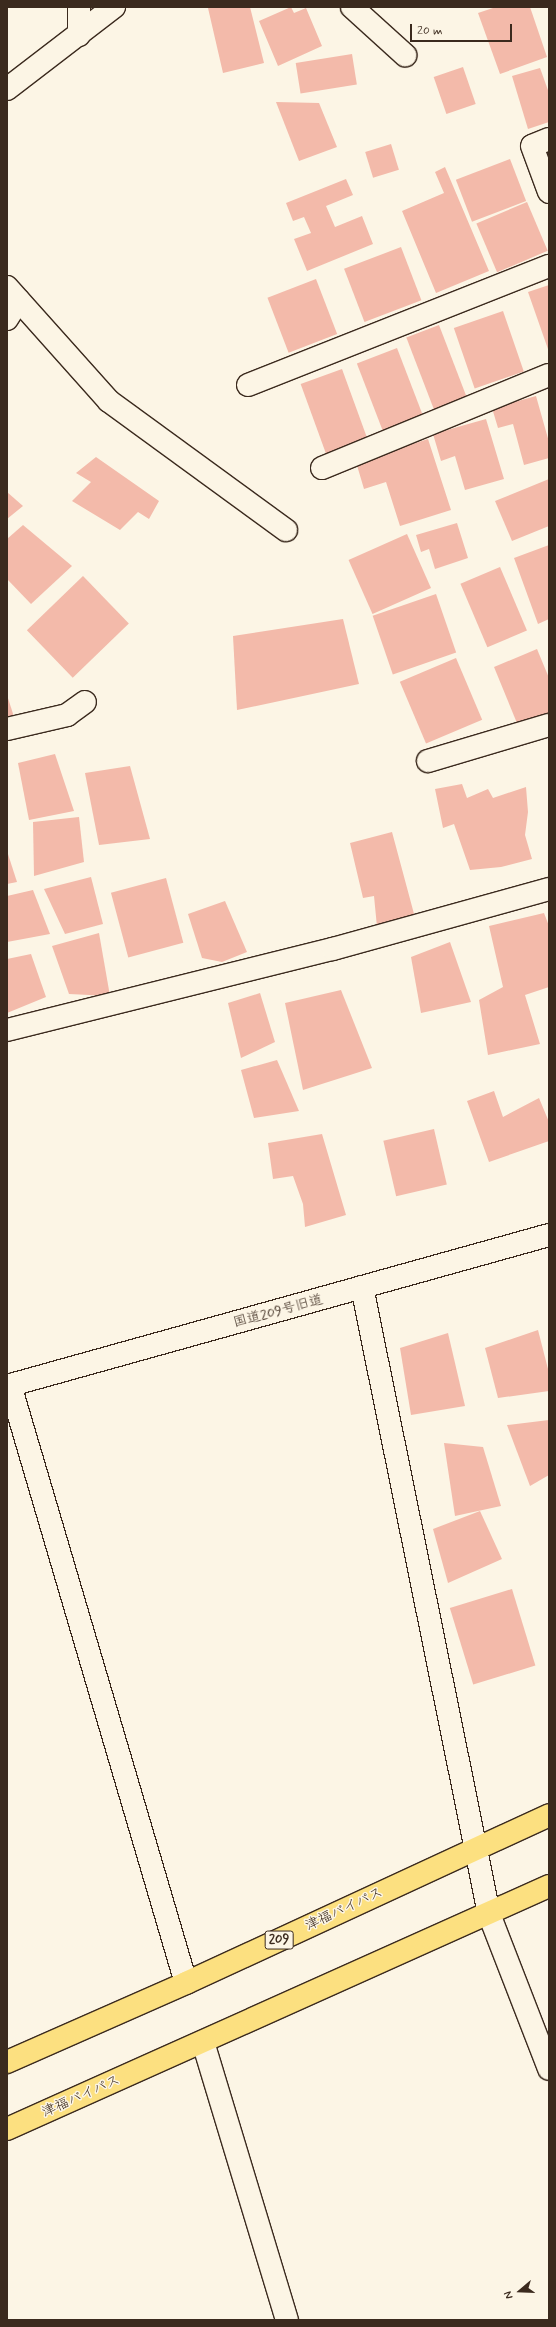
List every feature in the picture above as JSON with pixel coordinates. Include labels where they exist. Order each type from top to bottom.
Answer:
[{"type":"highway","name":"津福バイパス","points":[[7,2062],[186,1983],[549,1815]]},
{"type":"highway","name":"津福バイパス","points":[[7,2129],[549,1886]]},
{"type":"street","points":[[79,7],[79,35]]},
{"type":"street","points":[[7,89],[114,7]]},
{"type":"street","points":[[352,7],[405,55]]},
{"type":"street","points":[[549,138],[532,146],[549,192]]},
{"type":"street","points":[[248,385],[549,266]]},
{"type":"street","points":[[7,319],[13,294]]},
{"type":"street","points":[[13,294],[109,401],[286,530]]},
{"type":"street","points":[[322,468],[549,375]]},
{"type":"street","points":[[7,729],[67,715],[85,702]]},
{"type":"street","points":[[428,761],[549,725]]},
{"type":"street","points":[[7,1030],[333,949],[549,888]]},
{"type":"street","name":"国道209号旧道","points":[[9,1385],[549,1235]]},
{"type":"street","points":[[362,1287],[474,1849],[489,1914],[543,2039],[549,2069]]},
{"type":"street","points":[[9,1385],[186,1983]]},
{"type":"street","points":[[203,2042],[286,2320]]},
{"type":"building","points":[[250,7],[264,63],[223,73],[208,8]]},
{"type":"building","points":[[291,7],[294,13],[306,8],[322,46],[278,66],[259,21]]},
{"type":"building","points":[[496,7],[530,7],[547,57],[500,74],[478,13]]},
{"type":"building","points":[[352,54],[357,85],[301,94],[296,63]]},
{"type":"building","points":[[463,67],[476,104],[446,114],[434,77]]},
{"type":"building","points":[[540,68],[549,93],[549,122],[528,129],[512,76]]},
{"type":"building","points":[[276,102],[319,103],[337,147],[299,161]]},
{"type":"building","points":[[391,144],[399,170],[373,178],[365,152]]},
{"type":"building","points":[[510,159],[526,201],[472,222],[456,180]]},
{"type":"building","points":[[445,167],[489,271],[436,293],[402,211],[444,193],[435,172]]},
{"type":"building","points":[[346,179],[353,195],[326,206],[335,227],[362,216],[373,244],[307,271],[294,239],[311,233],[304,217],[293,221],[286,203]]},
{"type":"building","points":[[527,202],[548,251],[497,272],[476,223]]},
{"type":"building","points":[[401,247],[421,300],[364,322],[344,269]]},
{"type":"building","points":[[316,279],[337,334],[289,353],[267,298]]},
{"type":"building","points":[[549,285],[549,352],[528,292]]},
{"type":"building","points":[[503,311],[524,372],[475,388],[454,328]]},
{"type":"building","points":[[439,325],[467,399],[435,411],[406,338]]},
{"type":"building","points":[[397,348],[424,419],[384,434],[357,363]]},
{"type":"building","points":[[342,369],[369,443],[328,458],[301,384]]},
{"type":"building","points":[[536,396],[549,442],[549,458],[524,465],[513,424],[498,428],[492,408]]},
{"type":"building","points":[[486,419],[504,479],[465,490],[455,456],[441,461],[433,434]]},
{"type":"building","points":[[428,439],[451,510],[400,526],[386,482],[364,489],[356,462]]},
{"type":"building","points":[[96,457],[159,501],[149,519],[138,512],[120,530],[72,501],[91,482],[76,473]]},
{"type":"building","points":[[549,479],[549,526],[512,541],[495,501]]},
{"type":"building","points":[[7,492],[23,506],[7,519]]},
{"type":"building","points":[[457,523],[468,558],[435,569],[429,549],[421,552],[416,535]]},
{"type":"building","points":[[23,525],[72,566],[31,604],[7,579],[7,539]]},
{"type":"building","points":[[407,534],[431,588],[373,614],[349,560]]},
{"type":"building","points":[[549,545],[549,619],[538,624],[514,558]]},
{"type":"building","points":[[500,567],[527,631],[487,647],[460,584]]},
{"type":"building","points":[[83,576],[129,623],[73,678],[27,630]]},
{"type":"building","points":[[436,594],[456,653],[393,674],[373,616]]},
{"type":"building","points":[[343,619],[359,684],[237,710],[233,636]]},
{"type":"building","points":[[537,649],[549,678],[549,715],[519,728],[494,667]]},
{"type":"building","points":[[456,658],[482,720],[426,744],[400,682]]},
{"type":"building","points":[[7,695],[15,720],[7,721]]},
{"type":"building","points":[[55,754],[74,811],[29,820],[18,763]]},
{"type":"building","points":[[130,766],[150,839],[99,845],[85,773]]},
{"type":"building","points":[[462,784],[467,798],[488,789],[493,798],[526,787],[528,812],[525,835],[532,859],[501,867],[470,870],[454,824],[443,828],[435,789]]},
{"type":"building","points":[[79,817],[84,862],[34,876],[33,822]]},
{"type":"building","points":[[392,832],[417,925],[377,927],[374,896],[363,898],[350,843]]},
{"type":"building","points":[[7,851],[17,882],[7,884]]},
{"type":"building","points":[[91,877],[103,924],[65,934],[44,889]]},
{"type":"building","points":[[166,878],[183,943],[128,957],[111,893]]},
{"type":"building","points":[[33,890],[50,934],[7,942],[7,896]]},
{"type":"building","points":[[225,901],[247,952],[222,962],[202,958],[188,914]]},
{"type":"building","points":[[544,913],[549,926],[549,987],[525,995],[540,1044],[488,1055],[479,1000],[503,987],[489,926]]},
{"type":"building","points":[[99,933],[110,996],[69,994],[52,946]]},
{"type":"building","points":[[450,942],[471,1002],[421,1013],[411,957]]},
{"type":"building","points":[[31,954],[46,997],[7,1013],[7,959]]},
{"type":"building","points":[[341,990],[372,1068],[303,1090],[285,1003]]},
{"type":"building","points":[[260,993],[275,1042],[241,1058],[228,1003]]},
{"type":"building","points":[[277,1060],[299,1111],[254,1118],[241,1070]]},
{"type":"building","points":[[494,1091],[503,1117],[539,1098],[549,1122],[549,1141],[489,1162],[467,1101]]},
{"type":"building","points":[[434,1129],[447,1185],[396,1196],[383,1141]]},
{"type":"building","points":[[322,1134],[346,1215],[305,1227],[303,1204],[293,1176],[273,1179],[268,1143]]},
{"type":"building","points":[[538,1330],[549,1373],[549,1391],[498,1398],[485,1348]]},
{"type":"building","points":[[448,1333],[465,1406],[411,1415],[400,1348]]},
{"type":"building","points":[[549,1420],[549,1475],[530,1486],[507,1425]]},
{"type":"building","points":[[444,1443],[483,1447],[501,1506],[455,1516]]},
{"type":"building","points":[[480,1511],[502,1559],[448,1583],[433,1529]]},
{"type":"building","points":[[512,1589],[535,1666],[473,1685],[450,1608]]}]
